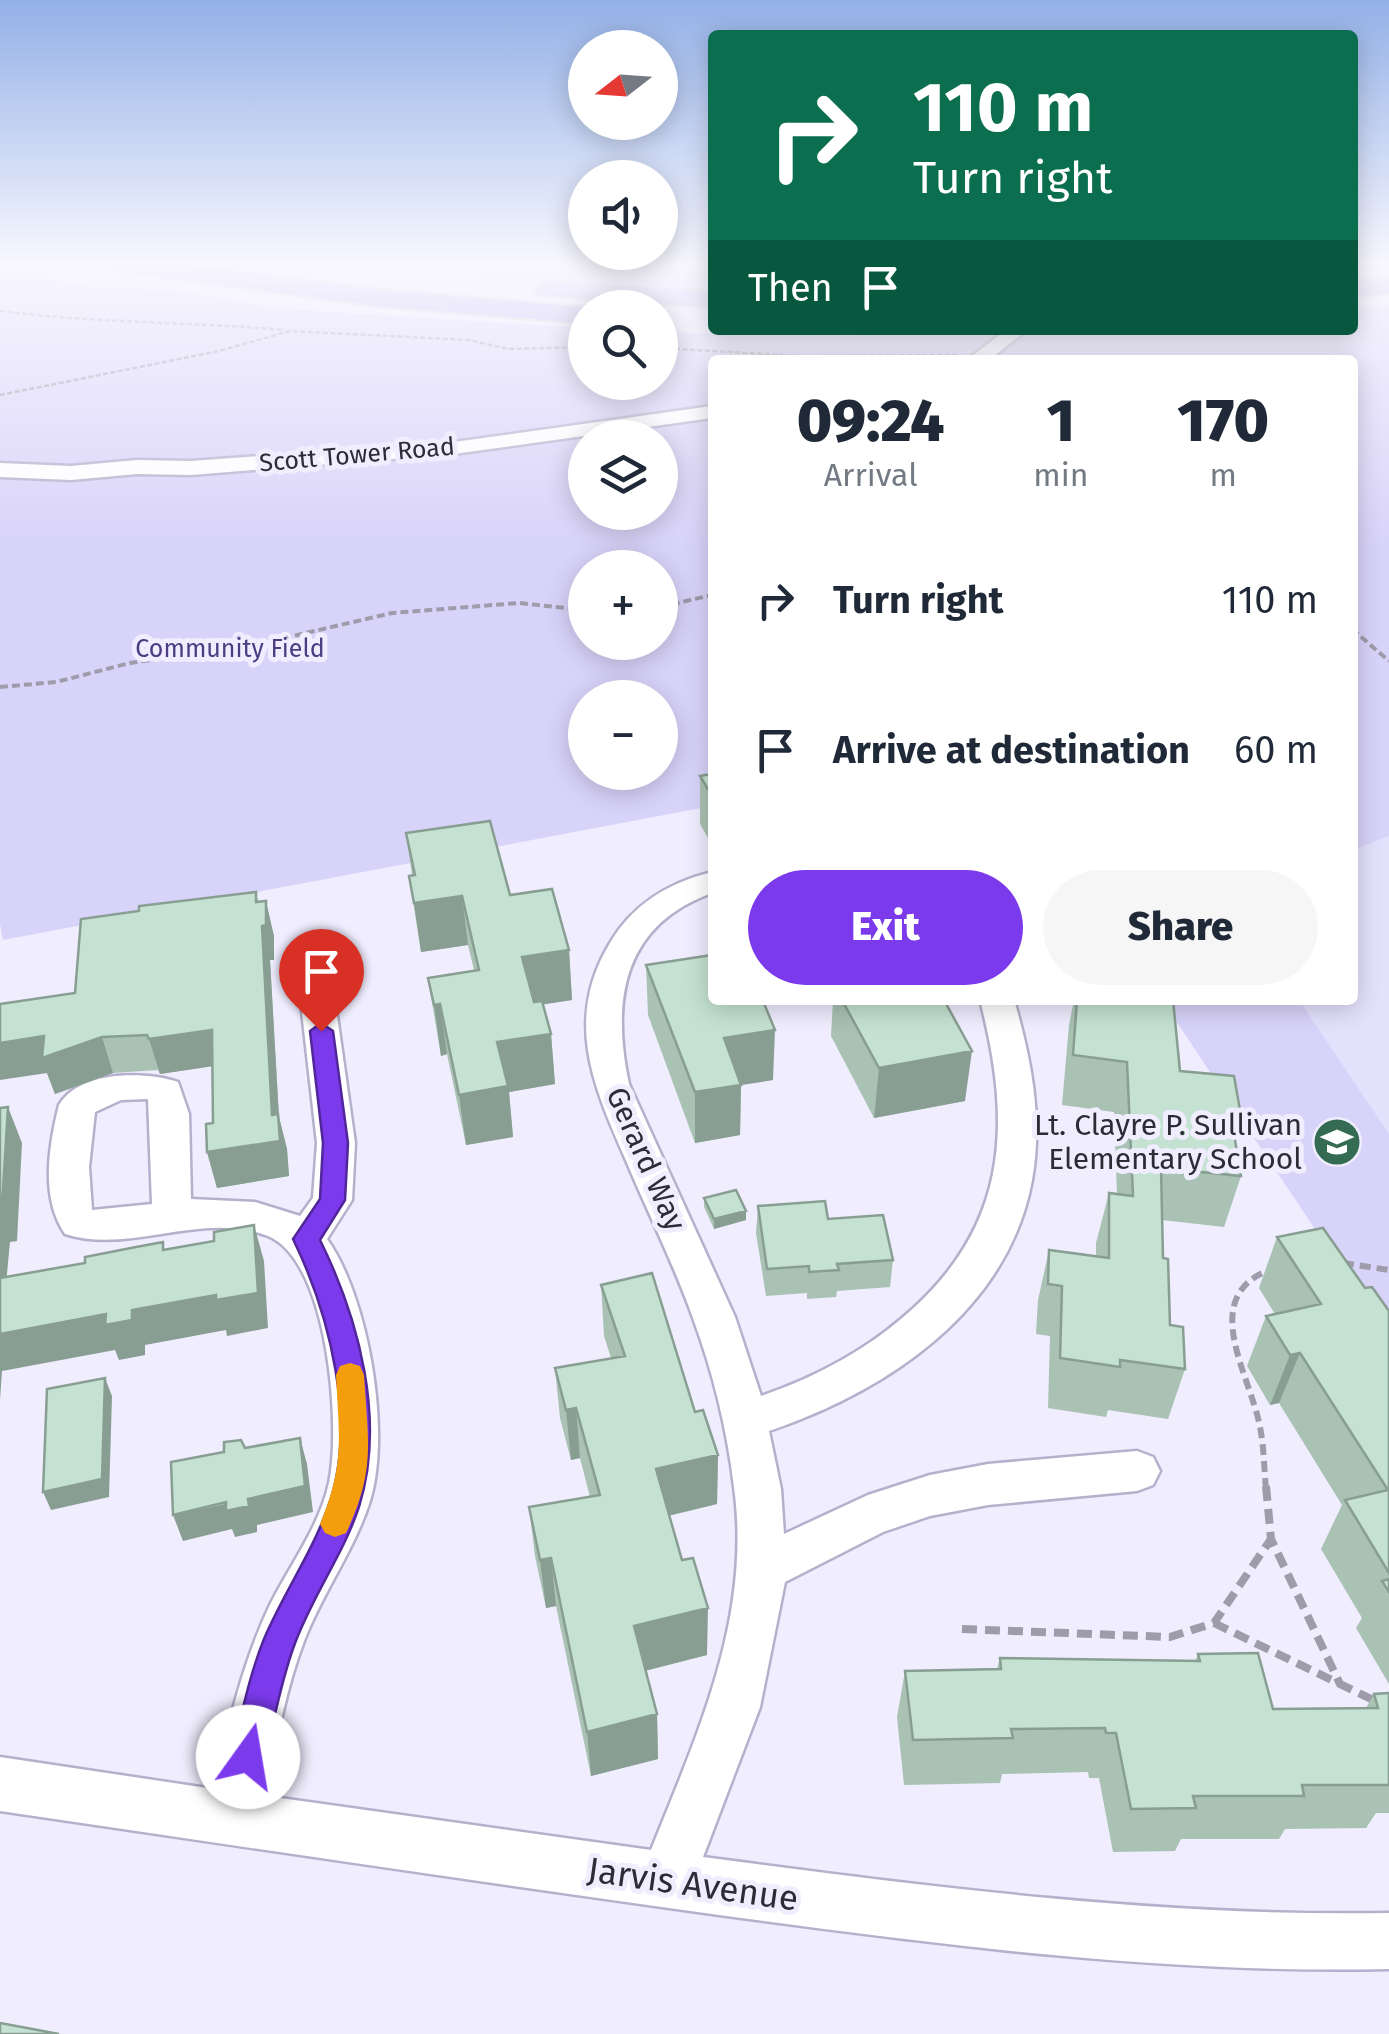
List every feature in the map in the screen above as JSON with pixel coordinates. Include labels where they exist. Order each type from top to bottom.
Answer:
[{"type":"street","name":"Scott Tower Road","points":[[0,470],[71,473],[137,467],[192,468],[454,448],[708,413]]},
{"type":"street","name":"Gerard Way","points":[[668,1880],[734,1707],[754,1628],[763,1569],[758,1489],[745,1420],[714,1317],[611,1084],[603,1042],[610,980],[626,938],[654,908],[672,896],[708,883]]},
{"type":"street","points":[[306,1239],[332,1200],[336,1143],[316,994]]},
{"type":"street","points":[[745,1420],[832,1385],[905,1341],[935,1316],[981,1260],[998,1232],[1008,1200],[1016,1138],[1013,1067],[998,1005]]},
{"type":"street","points":[[172,1215],[221,1214],[261,1220],[288,1227],[306,1239],[332,1295],[350,1370],[355,1436],[352,1484],[278,1644],[234,1818]]},
{"type":"street","points":[[763,1569],[879,1512],[932,1495],[985,1486],[1137,1472]]},
{"type":"street","name":"Jarvis Avenue","points":[[0,1784],[965,1919],[1232,1942],[1389,1941]]},
{"type":"path","points":[[0,395],[180,359]]},
{"type":"path","points":[[678,602],[708,595]]},
{"type":"path","points":[[0,687],[56,682],[130,663],[254,645],[392,613],[491,604],[568,609]]},
{"type":"path","points":[[1358,634],[1389,661]]},
{"type":"path","points":[[1328,1259],[1357,1268],[1389,1270]]},
{"type":"path","points":[[1277,1267],[1252,1277],[1236,1293],[1230,1324],[1260,1427],[1270,1539],[1340,1684]]},
{"type":"path","points":[[962,1629],[1170,1637],[1214,1623],[1270,1539]]},
{"type":"path","points":[[1214,1623],[1389,1707]]},
{"type":"shaded area","name":"Lt. Clayre P. Sullivan Elementary School","points":[[1389,788],[1389,1285],[1187,1005],[1358,1005],[1358,793]]},
{"type":"green space","name":"Community Field","points":[[0,359],[568,359],[568,400],[678,400],[678,359],[708,359],[708,807],[3,940]]},
{"type":"green space","name":"Community Field","points":[[1358,359],[1389,359],[1389,836],[1358,848]]},
{"type":"green space","name":"Lt. Clayre P. Sullivan Elementary School","points":[[1165,1005],[1302,1005],[1389,1134],[1389,1332]]},
{"type":"building","points":[[490,821],[510,895],[552,889],[569,950],[522,957],[534,1002],[542,1001],[551,1034],[497,1042],[508,1086],[459,1095],[440,1004],[434,1005],[428,978],[479,970],[462,896],[414,903],[409,876],[415,875],[406,833]]},
{"type":"building","points":[[256,892],[256,902],[266,901],[266,925],[262,926],[272,1115],[278,1114],[280,1141],[207,1152],[206,1124],[213,1123],[212,1030],[149,1039],[147,1035],[102,1037],[42,1058],[44,1036],[0,1043],[0,1004],[75,993],[81,919],[139,911],[139,906]]},
{"type":"building","points":[[708,956],[708,1005],[765,1005],[775,1030],[724,1038],[741,1085],[695,1092],[646,965]]},
{"type":"building","points":[[845,1005],[947,1005],[972,1051],[879,1068]]},
{"type":"building","points":[[1077,1005],[1173,1005],[1180,1071],[1234,1076],[1240,1110],[1230,1110],[1241,1176],[1161,1168],[1163,1258],[1168,1259],[1170,1325],[1183,1327],[1185,1369],[1120,1360],[1120,1367],[1060,1358],[1062,1286],[1048,1284],[1049,1250],[1109,1258],[1109,1193],[1133,1196],[1127,1062],[1073,1055]]},
{"type":"building","points":[[8,1107],[2,1206],[0,1206],[0,1108]]},
{"type":"building","points":[[736,1190],[746,1211],[714,1219],[704,1198]]},
{"type":"building","points":[[825,1201],[828,1219],[883,1215],[893,1260],[837,1264],[839,1270],[809,1272],[809,1266],[767,1269],[758,1206]]},
{"type":"building","points":[[254,1225],[258,1293],[216,1300],[216,1295],[132,1310],[132,1320],[105,1325],[106,1314],[0,1334],[0,1278],[85,1263],[85,1257],[163,1242],[163,1250],[214,1241],[214,1232]]},
{"type":"building","points":[[1323,1228],[1365,1288],[1372,1287],[1389,1311],[1389,1573],[1345,1500],[1388,1490],[1300,1353],[1290,1355],[1266,1316],[1321,1304],[1277,1237]]},
{"type":"building","points":[[652,1273],[695,1412],[703,1410],[718,1455],[656,1469],[682,1560],[693,1558],[708,1608],[634,1626],[657,1714],[587,1732],[551,1558],[540,1560],[529,1507],[600,1495],[576,1408],[566,1410],[555,1368],[625,1356],[601,1285]]},
{"type":"building","points":[[105,1378],[102,1479],[43,1492],[47,1389]]},
{"type":"building","points":[[300,1438],[305,1486],[248,1499],[249,1506],[226,1511],[226,1502],[173,1515],[171,1462],[224,1452],[224,1442],[241,1440],[245,1448]]},
{"type":"building","points":[[1258,1653],[1273,1709],[1378,1708],[1374,1694],[1389,1693],[1389,1785],[1302,1785],[1304,1796],[1193,1796],[1196,1808],[1131,1809],[1116,1733],[1106,1733],[1105,1728],[1011,1729],[1013,1738],[913,1740],[905,1671],[1001,1669],[1000,1658],[1200,1661],[1198,1654]]},
{"type":"building","points":[[0,2023],[59,2034],[0,2034]]},
{"type":"slow traffic","points":[[335,1524],[352,1484],[355,1460],[350,1375]]},
{"type":"place","name":"Lt. Clayre P. Sullivan Elementary School","points":[[1337,1142]]},
{"type":"route","points":[[248,1757],[278,1644],[343,1508],[355,1460],[350,1370],[342,1331],[326,1279],[306,1239],[332,1200],[336,1143],[321,1031]]}]
